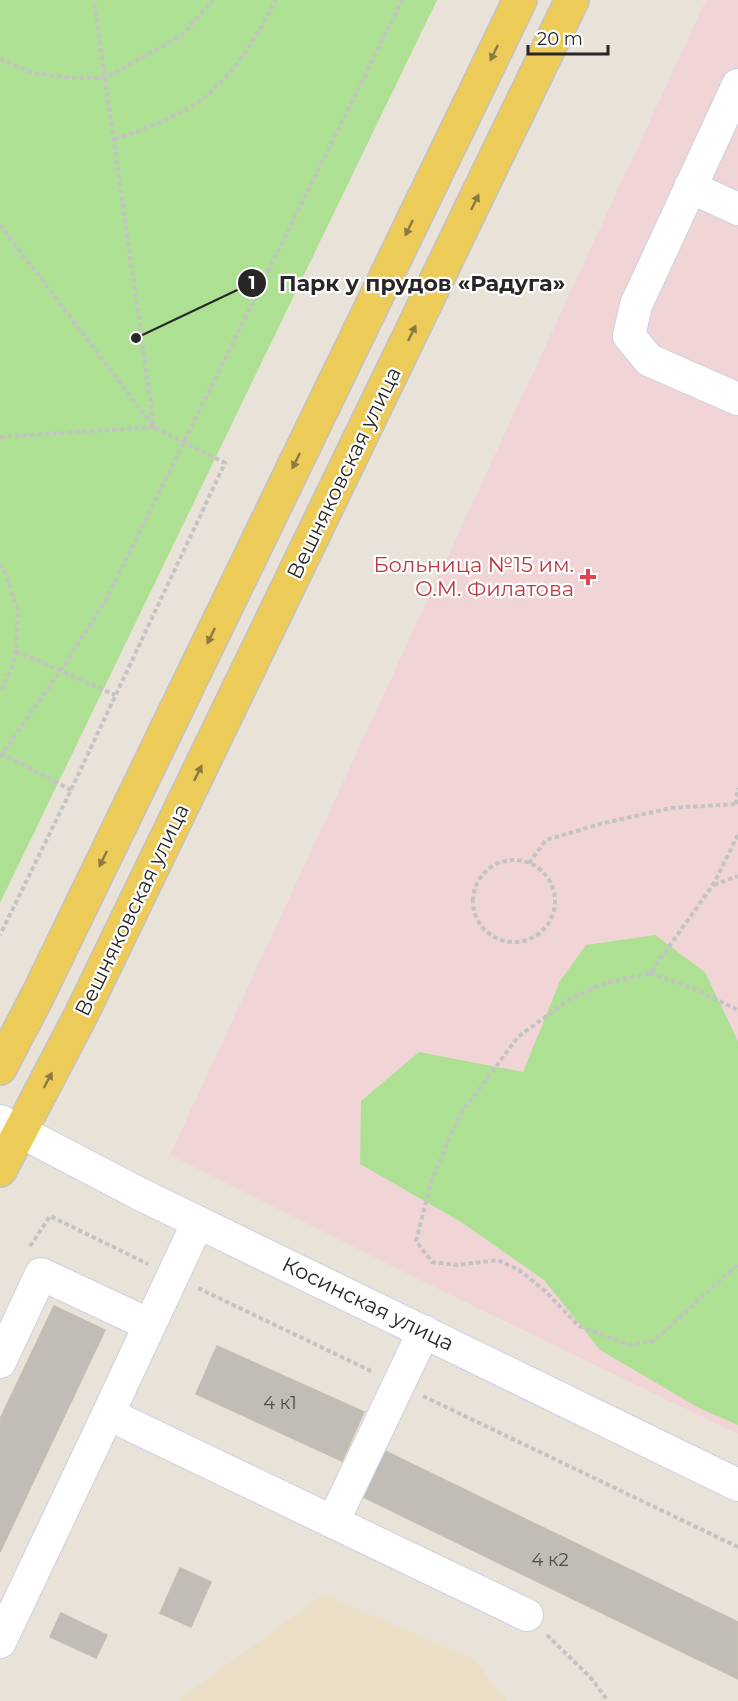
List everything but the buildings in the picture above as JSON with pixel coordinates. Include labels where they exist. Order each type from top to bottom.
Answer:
[{"type":"main road","points":[[0,1068],[44,983],[520,0]]},
{"type":"main road","name":"Вешняковская улица","points":[[0,1170],[10,1126],[81,1015],[572,0]]},
{"type":"street","points":[[738,85],[636,305],[629,336],[649,360],[738,399]]},
{"type":"street","points":[[690,187],[738,209]]},
{"type":"street","name":"Косинская улица","points":[[10,1126],[198,1222],[738,1485]]},
{"type":"street","points":[[0,1642],[198,1222]]},
{"type":"street","points":[[0,1362],[41,1274],[150,1325]]},
{"type":"street","points":[[333,1522],[424,1331]]},
{"type":"street","points":[[108,1414],[527,1615]]},
{"type":"path","points":[[94,0],[154,427]]},
{"type":"path","points":[[0,59],[33,73],[71,78],[105,78],[182,36],[213,0]]},
{"type":"path","points":[[115,139],[167,118],[206,97],[254,40],[276,0]]},
{"type":"path","points":[[71,790],[1,755],[61,670],[106,600],[402,0]]},
{"type":"path","points":[[0,225],[154,427],[225,463],[0,935]]},
{"type":"path","points":[[0,437],[154,427]]},
{"type":"path","points":[[0,564],[18,611],[16,651],[11,670],[0,692]]},
{"type":"path","points":[[16,651],[115,695]]},
{"type":"path","points":[[528,863],[546,840],[600,824],[671,808],[737,805],[738,788]]},
{"type":"path","points":[[650,973],[713,885],[738,835]]},
{"type":"path","points":[[512,860],[528,863],[541,870],[550,882],[555,896],[554,911],[548,924],[537,935],[522,941],[506,941],[490,934],[479,923],[473,907],[474,890],[482,875],[495,864],[512,860]]},
{"type":"path","points":[[713,885],[738,876]]},
{"type":"path","points":[[738,1010],[695,989],[650,973],[603,984],[568,1000],[518,1036],[459,1116],[432,1179],[416,1241],[432,1262],[457,1265],[498,1260],[519,1270],[544,1290],[579,1326],[629,1345],[654,1341],[738,1264]]},
{"type":"path","points":[[27,1251],[50,1216],[738,1547]]},
{"type":"path","points":[[527,1615],[591,1678],[608,1701]]},
{"type":"shaded area","name":"Больница №15 им. О.М. Филатова","points":[[706,0],[738,0],[738,1434],[428,1284],[170,1155]]},
{"type":"shaded area","points":[[324,1594],[473,1658],[506,1701],[177,1701]]},
{"type":"green space","points":[[0,0],[437,0],[0,903]]},
{"type":"green space","points":[[655,935],[705,972],[738,1041],[738,1425],[699,1408],[600,1350],[544,1280],[461,1222],[360,1164],[361,1101],[419,1052],[523,1072],[560,981],[586,945]]},
{"type":"place","name":"Парк у прудов «Радуга»","points":[[136,338]]},
{"type":"place","name":"Больница №15 им. О.М. Филатова","points":[[588,577]]}]
